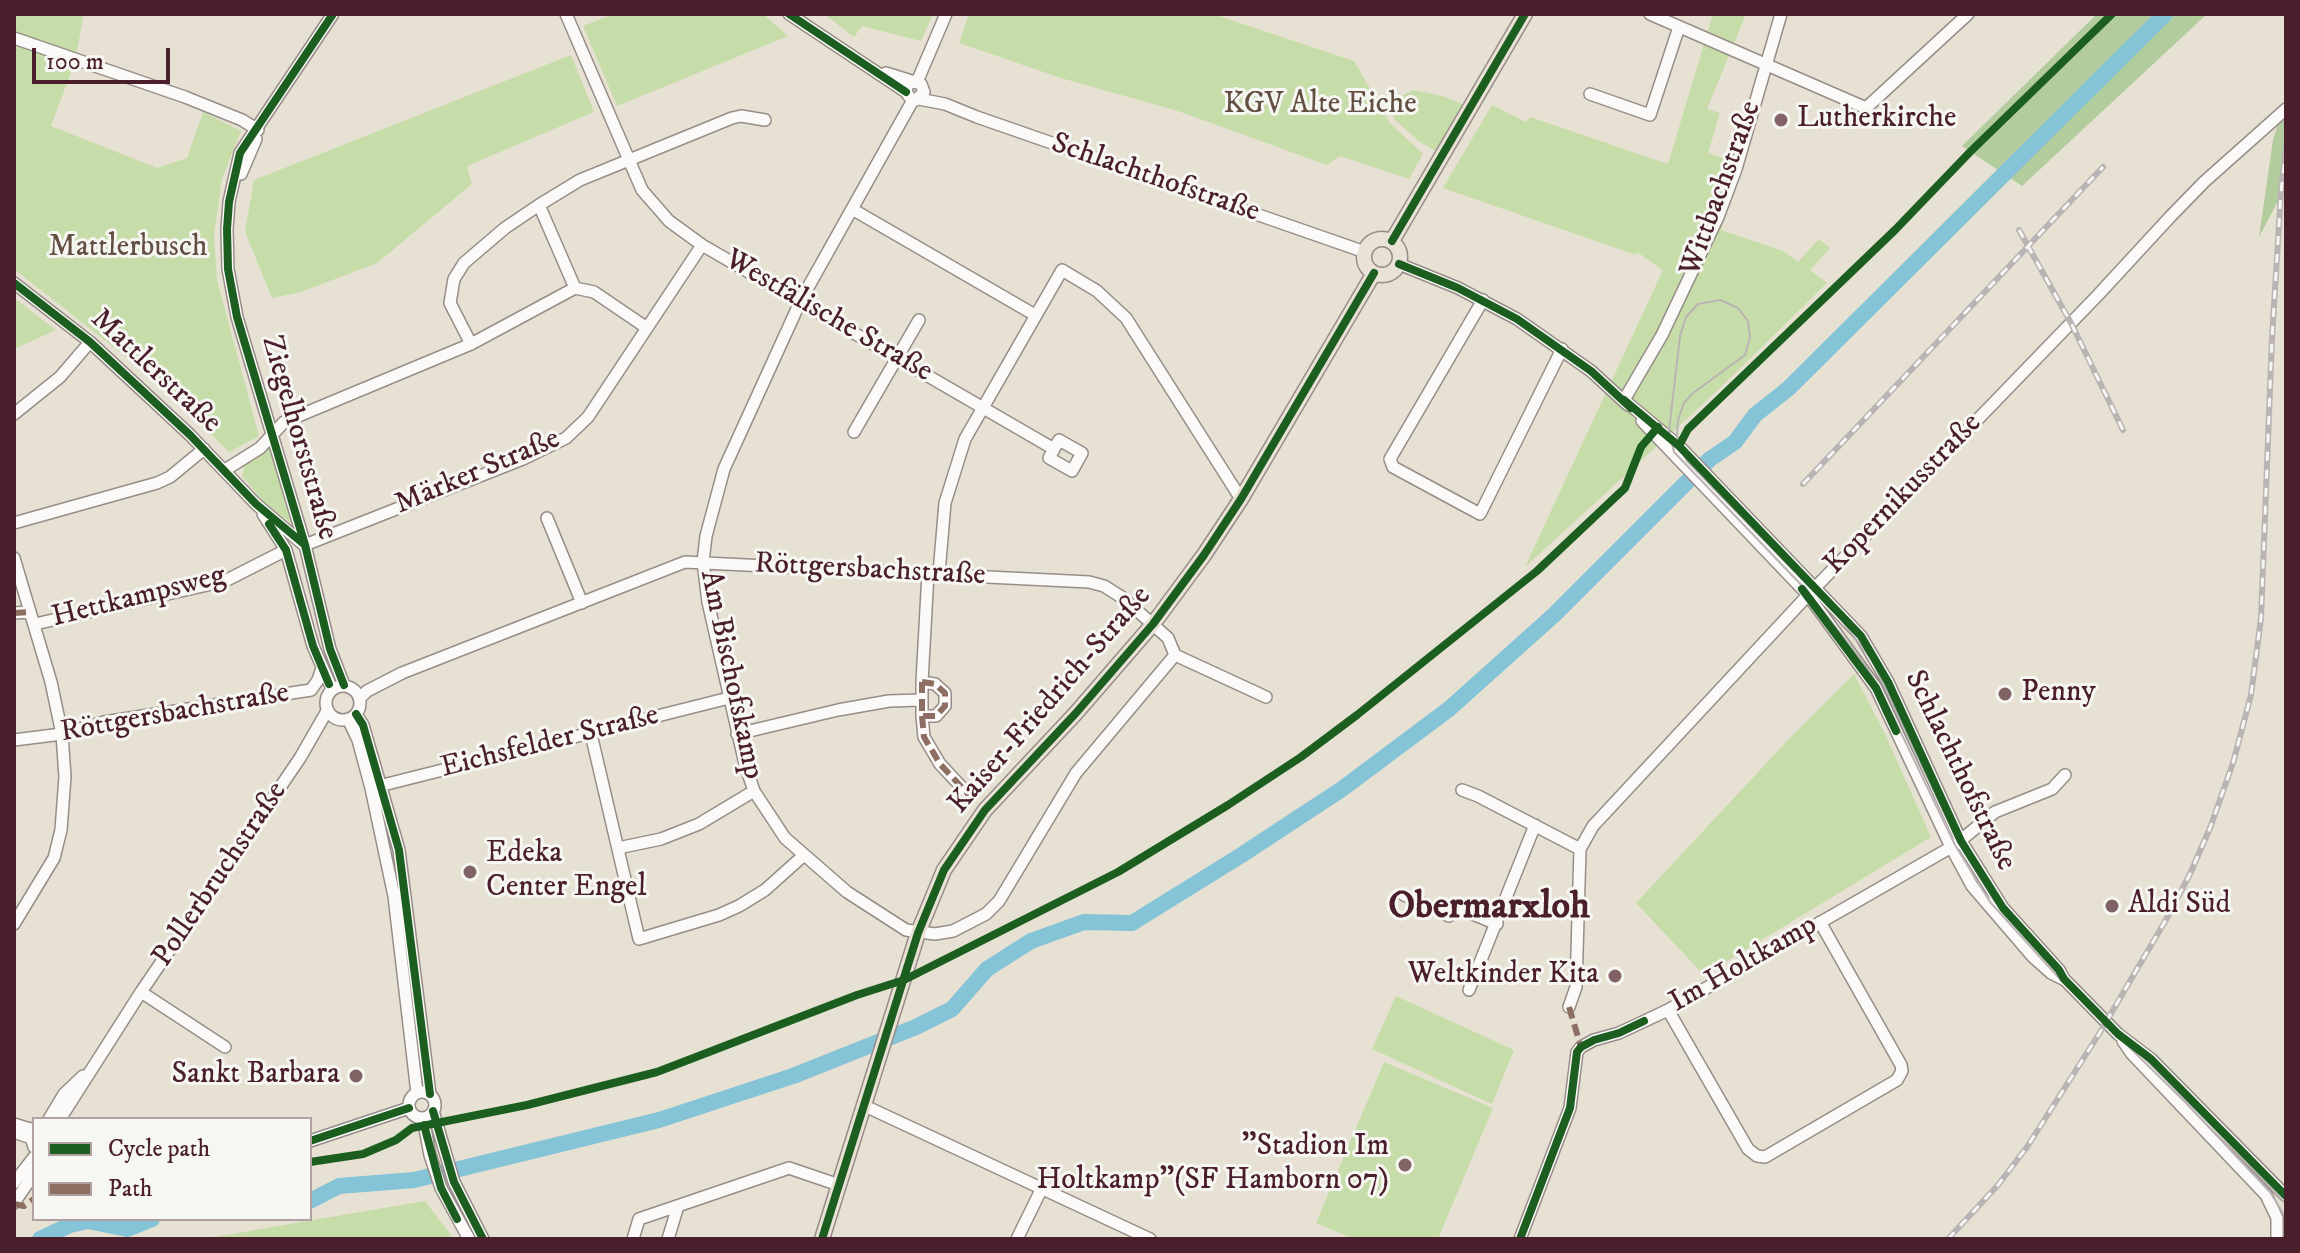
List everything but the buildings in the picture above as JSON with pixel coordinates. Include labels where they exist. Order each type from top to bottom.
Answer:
[{"type":"main road","points":[[1392,241],[1525,14]]},
{"type":"main road","points":[[1383,238],[1392,241],[1401,254],[1399,264],[1385,275],[1374,273],[1365,264],[1365,252],[1373,240],[1383,238]]},
{"type":"main road","name":"Kaiser-Friedrich-Straße","points":[[822,1239],[918,933],[944,870],[978,819],[1153,624],[1204,555],[1241,499],[1374,273]]},
{"type":"street","name":"Ziegelhorststraße","points":[[333,14],[240,153],[229,202],[228,269],[236,310],[305,545],[330,649],[347,690]]},
{"type":"street","name":"Westfälische Straße","points":[[566,14],[642,190],[655,207],[685,234],[1054,449]]},
{"type":"street","name":"Schlachthofstraße","points":[[789,14],[870,67],[945,104],[1365,252]]},
{"type":"street","name":"Am Bischofskamp","points":[[918,933],[906,930],[876,912],[803,856],[785,838],[754,791],[737,734],[708,602],[703,562],[706,536],[724,469],[801,300],[915,90],[946,14]]},
{"type":"street","points":[[1650,14],[1866,108],[1968,14]]},
{"type":"street","name":"Wittbachstraße","points":[[1624,400],[1662,335],[1718,217],[1736,169],[1781,14]]},
{"type":"street","points":[[1590,94],[1650,115],[1679,27]]},
{"type":"street","points":[[14,38],[185,97],[242,120],[258,130]]},
{"type":"street","name":"Kopernikusstraße","points":[[1580,849],[1593,826],[1812,591],[2204,182],[2286,109]]},
{"type":"street","points":[[471,344],[450,303],[454,279],[464,263],[505,228],[580,180],[627,159],[732,118],[741,116],[765,120]]},
{"type":"street","points":[[539,205],[575,288]]},
{"type":"street","points":[[852,209],[1035,315]]},
{"type":"street","name":"Märker Straße","points":[[305,545],[523,459],[566,438],[588,417],[702,245]]},
{"type":"street","name":"Schlachthofstraße","points":[[1399,264],[1483,300],[1562,349],[1624,400],[1812,591],[1853,626],[1888,682],[1972,886],[2042,965],[2064,979],[2118,1034],[2151,1059],[2286,1196]]},
{"type":"street","points":[[969,795],[940,764],[924,737],[922,716],[922,682],[933,573],[945,503],[965,439],[1062,270],[1097,291],[1126,318],[1241,499]]},
{"type":"street","name":"Mattlerstraße","points":[[14,283],[90,342],[204,449],[256,504],[305,545]]},
{"type":"street","points":[[273,434],[284,422],[471,344],[575,288],[594,292],[647,328]]},
{"type":"street","points":[[1483,300],[1390,459],[1393,467],[1480,514],[1562,349]]},
{"type":"street","points":[[854,432],[919,320]]},
{"type":"street","points":[[14,414],[60,377],[90,342]]},
{"type":"street","name":"Ziegelhorststraße","points":[[225,470],[260,448],[273,434]]},
{"type":"street","points":[[14,523],[157,483],[170,477],[204,449]]},
{"type":"street","name":"Mattlerstraße","points":[[256,504],[286,550],[322,668],[347,690]]},
{"type":"street","points":[[547,518],[582,603]]},
{"type":"street","name":"Hettkampsweg","points":[[35,624],[225,581],[286,550]]},
{"type":"street","points":[[14,558],[35,624],[62,734],[65,777],[61,830],[54,858],[14,924]]},
{"type":"street","name":"Röttgersbachstraße","points":[[347,690],[367,691],[402,673],[685,562],[1089,582],[1104,586],[1123,598],[1168,638],[1175,655]]},
{"type":"street","name":"Schlachthofstraße","points":[[1812,591],[1876,688],[1955,844]]},
{"type":"street","points":[[14,613],[30,612]]},
{"type":"street","points":[[918,933],[953,931],[986,914],[999,901],[1076,773],[1175,655],[1266,697]]},
{"type":"street","name":"Röttgersbachstraße","points":[[14,740],[62,734],[104,722],[311,690],[322,668]]},
{"type":"street","points":[[922,682],[941,687],[946,699],[945,706],[936,716],[922,716]]},
{"type":"street","points":[[352,717],[331,714],[326,697],[347,690],[358,740],[399,850],[430,1094],[435,1102],[428,1115],[430,1155],[441,1188],[469,1239]]},
{"type":"street","name":"Eichsfelder Straße","points":[[375,786],[729,698]]},
{"type":"street","points":[[737,734],[838,710],[889,701],[921,700]]},
{"type":"street","name":"Pollerbruchstraße","points":[[61,1117],[141,992],[331,714]]},
{"type":"street","points":[[591,734],[639,939],[739,906],[765,890],[803,856]]},
{"type":"street","name":"Schlachthofstraße","points":[[1955,844],[1995,812],[2052,789],[2065,775]]},
{"type":"street","points":[[375,786],[394,896],[417,1093]]},
{"type":"street","points":[[1462,790],[1580,849],[1576,987],[1569,1007]]},
{"type":"street","points":[[618,848],[661,839],[699,824],[754,791]]},
{"type":"street","points":[[1469,990],[1535,825]]},
{"type":"street","name":"Im Holtkamp","points":[[1520,1239],[1570,1108],[1577,1052],[1581,1047],[1668,1010],[1955,844]]},
{"type":"street","points":[[1404,895],[1449,916],[1453,906],[1497,924]]},
{"type":"street","points":[[1668,1010],[1748,1149],[1757,1156],[1765,1157],[1897,1080],[1902,1071],[1820,922]]},
{"type":"street","name":"Pollerbruchstraße","points":[[141,992],[225,1047]]},
{"type":"street","name":"Schlachthofstraße","points":[[2118,1034],[2132,1054],[2266,1195],[2277,1218],[2277,1239]]},
{"type":"street","name":"Pollerbruchstraße","points":[[50,1117],[64,1094],[90,1070]]},
{"type":"street","points":[[409,1108],[411,1098],[417,1093],[430,1094]]},
{"type":"street","points":[[865,1106],[1150,1239]]},
{"type":"street","points":[[409,1108],[417,1117],[428,1115]]},
{"type":"street","points":[[312,1140],[409,1108]]},
{"type":"street","points":[[428,1115],[454,1182],[483,1239]]},
{"type":"street","points":[[14,1124],[32,1135]]},
{"type":"street","points":[[14,1183],[32,1160]]},
{"type":"street","points":[[633,1239],[639,1219],[789,1168],[839,1185]]},
{"type":"street","points":[[14,1203],[32,1177]]},
{"type":"street","points":[[1017,1239],[1041,1190]]},
{"type":"street","points":[[668,1239],[678,1206]]},
{"type":"green space","points":[[14,14],[84,14],[76,55],[14,32]]},
{"type":"green space","points":[[614,14],[763,14],[788,36],[617,106],[583,26]]},
{"type":"green space","points":[[824,14],[933,14],[921,41],[862,26],[854,37]]},
{"type":"green space","name":"KGV Alte Eiche","points":[[969,14],[1213,14],[1354,61],[1390,123],[1423,154],[1409,179],[1340,156],[1327,165],[1178,111],[1061,78],[959,43]]},
{"type":"green space","points":[[1713,14],[1746,14],[1707,109],[1720,113],[1708,153],[1744,165],[1721,230],[1783,251],[1798,262],[1819,239],[1830,248],[1810,270],[1827,283],[1716,392],[1525,567],[1663,270],[1637,252],[1636,255],[1443,188],[1492,105],[1526,122],[1530,117],[1668,164]]},
{"type":"green space","points":[[2097,14],[2207,14],[2022,186],[1962,146]]},
{"type":"green space","name":"Mattlerbusch","points":[[14,43],[73,67],[51,126],[157,168],[187,158],[203,112],[241,131],[222,179],[214,235],[217,280],[259,436],[229,452],[164,387],[14,269]]},
{"type":"green space","points":[[571,55],[594,112],[467,166],[472,184],[377,263],[301,292],[272,298],[245,232],[254,180]]},
{"type":"green space","points":[[1414,90],[1442,96],[1472,108],[1443,155],[1420,142],[1395,120],[1388,102]]},
{"type":"green space","points":[[2286,99],[2286,186],[2259,237],[2273,140]]},
{"type":"green space","points":[[14,298],[56,330],[14,349]]},
{"type":"green space","points":[[273,448],[278,456],[274,461],[292,524],[268,507],[242,476],[245,462]]},
{"type":"green space","points":[[1854,674],[1931,837],[1704,975],[1636,903]]},
{"type":"green space","points":[[1396,996],[1514,1050],[1492,1104],[1372,1049]]},
{"type":"green space","name":"\"Stadion Im Holtkamp\"(SF Hamborn 07)","points":[[1384,1062],[1493,1108],[1438,1239],[1354,1239],[1316,1223]]},
{"type":"green space","points":[[425,1201],[454,1239],[202,1239]]},
{"type":"waterway","points":[[312,1200],[339,1186],[414,1180],[659,1120],[793,1076],[916,1027],[952,1009],[987,969],[1031,941],[1084,922],[1132,923],[1240,856],[1342,789],[1449,709],[1555,614],[1710,459],[1735,442],[1755,415],[1789,388],[2165,14]]},
{"type":"waterway","points":[[40,1239],[70,1225],[88,1221]]},
{"type":"waterway","points":[[88,1221],[127,1229],[147,1221]]},
{"type":"tram line","points":[[2286,1204],[2041,954],[1994,900],[1958,842],[1872,660],[1840,618],[1687,461],[1677,436],[1684,403],[1745,355],[1750,337],[1748,321],[1738,308],[1720,300],[1698,304],[1686,317],[1680,336],[1669,431],[1674,452],[1809,593],[1863,662],[1879,687],[1955,845],[1990,902],[2059,978],[2186,1103],[2270,1192],[2286,1218]]},
{"type":"railway","points":[[1948,1239],[1998,1185],[2027,1147],[2099,1034],[2190,874],[2233,763],[2251,695],[2261,618],[2272,338],[2286,148]]},
{"type":"railway","points":[[1803,484],[2103,167]]},
{"type":"railway","points":[[2019,230],[2071,323],[2123,430]]},
{"type":"marked path","points":[[14,613],[30,612]]},
{"type":"marked path","points":[[922,682],[935,684],[945,693],[945,706],[936,716],[922,716],[922,682]]},
{"type":"marked path","points":[[922,716],[924,737],[940,764],[969,795]]},
{"type":"marked path","points":[[1569,1007],[1581,1047]]},
{"type":"marked path","points":[[14,1204],[24,1206],[32,1200]]},
{"type":"cycle path","points":[[333,14],[240,153],[229,202],[227,229],[228,269],[237,317],[305,545],[330,649],[344,685]]},
{"type":"cycle path","points":[[789,14],[906,92]]},
{"type":"cycle path","points":[[1392,241],[1525,14]]},
{"type":"cycle path","points":[[1679,446],[1688,429],[1895,230],[2112,14]]},
{"type":"cycle path","points":[[1399,264],[1458,288],[1517,319],[1591,371],[1631,408]]},
{"type":"cycle path","points":[[822,1239],[918,933],[944,870],[985,810],[1076,713],[1153,624],[1204,555],[1241,499],[1374,273]]},
{"type":"cycle path","points":[[14,283],[90,342],[190,435],[256,504],[305,545]]},
{"type":"cycle path","points":[[1624,400],[1679,446],[1861,636],[1888,682],[1961,841],[2003,908],[2064,979],[2118,1034],[2151,1059],[2286,1196]]},
{"type":"cycle path","points":[[312,1162],[363,1154],[396,1140],[412,1128],[527,1105],[657,1072],[904,980],[1118,872],[1301,757],[1537,571],[1625,488],[1641,447],[1658,427]]},
{"type":"cycle path","points":[[269,524],[286,550],[313,646],[329,684]]},
{"type":"cycle path","points":[[1802,589],[1876,688],[1896,731]]},
{"type":"cycle path","points":[[356,714],[363,725],[399,850],[430,1094]]},
{"type":"cycle path","points":[[1520,1239],[1570,1108],[1577,1052],[1594,1040],[1644,1021]]},
{"type":"cycle path","points":[[312,1140],[409,1108]]},
{"type":"cycle path","points":[[433,1111],[454,1182],[483,1239]]},
{"type":"cycle path","points":[[424,1125],[441,1188],[457,1219]]},
{"type":"place","name":"Lutherkirche","points":[[1781,120]]},
{"type":"place","name":"Penny","points":[[2005,694]]},
{"type":"place","name":"Edeka Center Engel","points":[[470,872]]},
{"type":"place","name":"Aldi Süd","points":[[2112,906]]},
{"type":"place","name":"Weltkinder Kita","points":[[1615,976]]},
{"type":"place","name":"Sankt Barbara","points":[[356,1076]]},
{"type":"place","name":"\"Stadion Im Holtkamp\"(SF Hamborn 07)","points":[[1405,1165]]},
{"type":"district","name":"Obermarxloh","points":[[1489,909]]}]
